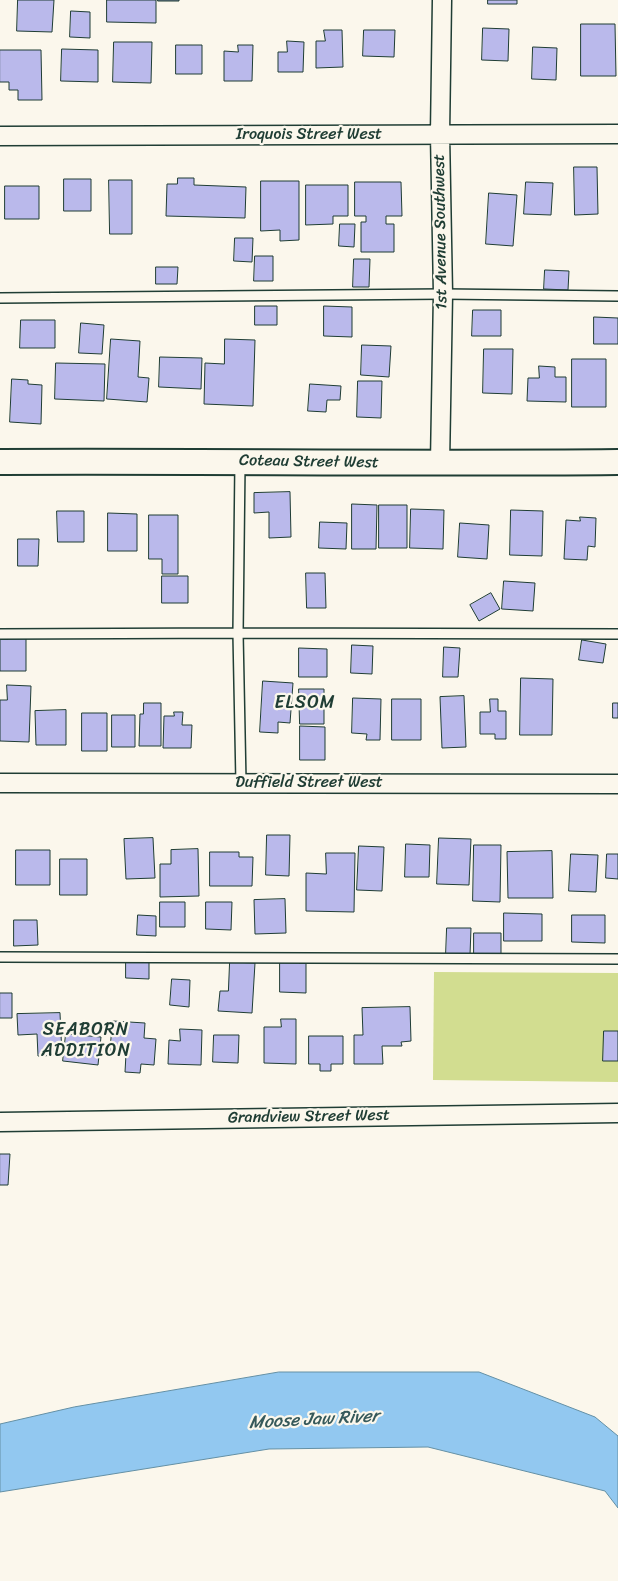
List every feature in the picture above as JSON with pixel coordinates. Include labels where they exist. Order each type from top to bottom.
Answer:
[{"type":"street","name":"1st Avenue Southwest","points":[[440,464],[443,294],[440,134],[442,0]]},
{"type":"street","name":"Iroquois Street West","points":[[0,136],[618,134]]},
{"type":"street","name":"Coteau Street West","points":[[0,462],[240,461],[440,464],[618,462]]},
{"type":"street","name":"Duffield Street West","points":[[0,783],[618,784]]},
{"type":"street","name":"Grandview Street West","points":[[0,1122],[618,1113]]},
{"type":"lane","points":[[0,298],[443,294],[618,296]]},
{"type":"lane","points":[[240,461],[238,633],[240,783]]},
{"type":"lane","points":[[0,634],[618,634]]},
{"type":"lane","points":[[0,957],[618,959]]},
{"type":"green space","points":[[434,972],[618,973],[618,1082],[433,1080]]},
{"type":"water","name":"Moose Jaw River","points":[[279,1372],[479,1372],[595,1417],[618,1436],[618,1508],[605,1491],[428,1447],[269,1449],[0,1492],[0,1424],[74,1407]]},
{"type":"building","points":[[18,0],[54,0],[52,32],[17,31]]},
{"type":"building","points":[[107,0],[156,0],[156,23],[107,22]]},
{"type":"building","points":[[179,0],[179,1],[158,1]]},
{"type":"building","points":[[488,0],[517,0],[517,4],[488,4]]},
{"type":"building","points":[[71,11],[90,12],[90,38],[70,37]]},
{"type":"building","points":[[581,24],[615,24],[616,76],[581,76]]},
{"type":"building","points":[[483,28],[509,29],[508,61],[482,60]]},
{"type":"building","points":[[324,30],[342,30],[343,67],[316,68],[316,41],[325,41]]},
{"type":"building","points":[[364,30],[395,30],[394,57],[363,56]]},
{"type":"building","points":[[287,41],[304,42],[303,72],[278,72],[278,52],[287,52]]},
{"type":"building","points":[[114,42],[152,42],[151,83],[113,82]]},
{"type":"building","points":[[176,45],[202,45],[202,74],[176,74]]},
{"type":"building","points":[[238,45],[253,45],[252,81],[224,81],[224,51],[238,52]]},
{"type":"building","points":[[533,47],[557,48],[556,80],[532,79]]},
{"type":"building","points":[[62,49],[98,50],[98,82],[61,81]]},
{"type":"building","points":[[0,50],[41,50],[42,100],[18,100],[18,90],[9,90],[9,82],[0,82]]},
{"type":"building","points":[[574,167],[597,167],[598,214],[575,215]]},
{"type":"building","points":[[178,178],[194,178],[194,185],[246,187],[245,218],[166,216],[167,184],[177,184]]},
{"type":"building","points":[[64,179],[91,179],[91,211],[64,211]]},
{"type":"building","points":[[109,180],[132,180],[132,234],[110,234]]},
{"type":"building","points":[[261,181],[299,181],[299,240],[280,241],[280,230],[261,231]]},
{"type":"building","points":[[355,182],[401,182],[402,216],[386,216],[386,224],[394,224],[394,252],[361,252],[361,222],[366,222],[366,216],[355,216]]},
{"type":"building","points":[[526,182],[553,183],[551,215],[524,214]]},
{"type":"building","points":[[306,185],[348,185],[348,216],[333,216],[333,224],[306,225]]},
{"type":"building","points":[[5,186],[39,186],[39,219],[5,219]]},
{"type":"building","points":[[489,193],[517,195],[513,246],[486,244]]},
{"type":"building","points":[[340,224],[355,224],[354,247],[339,246]]},
{"type":"building","points":[[235,238],[253,238],[252,262],[234,261]]},
{"type":"building","points":[[255,256],[273,256],[273,281],[254,281]]},
{"type":"building","points":[[354,259],[370,259],[369,287],[353,287]]},
{"type":"building","points":[[156,267],[178,267],[177,284],[156,284]]},
{"type":"building","points":[[545,270],[569,271],[568,290],[544,289]]},
{"type":"building","points":[[255,306],[277,306],[277,325],[255,325]]},
{"type":"building","points":[[324,306],[352,307],[352,337],[324,336]]},
{"type":"building","points":[[473,310],[501,310],[501,336],[472,336]]},
{"type":"building","points":[[594,317],[618,318],[618,344],[594,344]]},
{"type":"building","points":[[21,320],[55,320],[55,348],[20,348]]},
{"type":"building","points":[[81,323],[104,325],[102,354],[79,353]]},
{"type":"building","points":[[111,339],[140,341],[138,377],[149,378],[147,402],[107,399]]},
{"type":"building","points":[[225,339],[255,340],[253,406],[204,404],[205,363],[224,364]]},
{"type":"building","points":[[362,345],[391,346],[389,377],[361,375]]},
{"type":"building","points":[[484,349],[513,349],[512,394],[483,393]]},
{"type":"building","points":[[160,357],[202,358],[201,389],[159,387]]},
{"type":"building","points":[[572,359],[606,359],[606,407],[572,407]]},
{"type":"building","points":[[56,363],[105,364],[104,401],[55,399]]},
{"type":"building","points":[[539,366],[555,367],[555,377],[566,377],[566,402],[527,401],[528,378],[539,378]]},
{"type":"building","points":[[12,379],[28,380],[28,384],[42,385],[41,424],[10,422]]},
{"type":"building","points":[[358,381],[382,381],[381,418],[357,417]]},
{"type":"building","points":[[310,384],[341,386],[340,400],[327,400],[326,412],[308,411]]},
{"type":"building","points":[[290,492],[291,537],[269,538],[269,512],[254,513],[254,493]]},
{"type":"building","points":[[352,504],[377,505],[376,549],[352,549]]},
{"type":"building","points":[[379,505],[407,505],[407,548],[379,548]]},
{"type":"building","points":[[411,509],[444,510],[443,549],[410,548]]},
{"type":"building","points":[[511,510],[543,511],[542,556],[510,555]]},
{"type":"building","points":[[57,511],[84,511],[84,542],[58,542]]},
{"type":"building","points":[[108,513],[137,514],[137,551],[108,551]]},
{"type":"building","points":[[149,515],[178,515],[178,574],[162,574],[162,559],[149,559]]},
{"type":"building","points":[[580,517],[596,518],[595,547],[588,546],[587,560],[564,559],[566,520],[580,521]]},
{"type":"building","points":[[320,522],[347,523],[346,549],[319,548]]},
{"type":"building","points":[[460,523],[489,525],[487,559],[458,557]]},
{"type":"building","points":[[18,539],[39,539],[38,566],[18,566]]},
{"type":"building","points":[[306,573],[325,573],[326,608],[307,608]]},
{"type":"building","points":[[162,576],[188,576],[188,603],[162,603]]},
{"type":"building","points":[[504,581],[535,583],[533,611],[502,609]]},
{"type":"building","points":[[491,593],[500,609],[479,621],[470,605]]},
{"type":"building","points":[[26,636],[26,671],[0,671],[0,637]]},
{"type":"building","points":[[582,640],[606,644],[603,663],[579,660]]},
{"type":"building","points":[[352,645],[373,646],[372,674],[351,673]]},
{"type":"building","points":[[444,647],[460,648],[458,677],[443,677]]},
{"type":"building","points":[[299,648],[327,649],[327,677],[299,677]]},
{"type":"building","points":[[521,678],[553,679],[552,735],[520,735]]},
{"type":"building","points":[[263,681],[293,683],[290,723],[278,722],[278,733],[260,732]]},
{"type":"building","points":[[7,685],[31,686],[29,742],[0,741],[0,700],[7,700]]},
{"type":"building","points":[[299,689],[324,689],[324,724],[300,724]]},
{"type":"building","points":[[464,696],[466,747],[442,748],[440,697]]},
{"type":"building","points":[[353,698],[381,699],[380,740],[366,740],[367,734],[352,733]]},
{"type":"building","points":[[392,699],[421,699],[421,740],[392,740]]},
{"type":"building","points":[[490,699],[498,699],[498,711],[506,711],[506,739],[495,739],[495,734],[480,734],[480,712],[490,712]]},
{"type":"building","points":[[144,703],[161,703],[161,746],[139,746],[140,714],[143,714]]},
{"type":"building","points":[[613,703],[618,703],[618,718],[613,718]]},
{"type":"building","points":[[66,710],[66,745],[36,745],[35,711]]},
{"type":"building","points":[[174,712],[183,712],[182,725],[192,725],[191,748],[163,748],[164,716],[174,716]]},
{"type":"building","points":[[82,713],[107,713],[107,751],[82,751]]},
{"type":"building","points":[[112,715],[135,715],[135,747],[112,747]]},
{"type":"building","points":[[300,726],[325,727],[325,760],[300,760]]},
{"type":"building","points":[[267,835],[290,835],[289,876],[266,875]]},
{"type":"building","points":[[153,838],[155,878],[126,879],[124,839]]},
{"type":"building","points":[[439,838],[471,839],[469,885],[437,884]]},
{"type":"building","points":[[406,844],[430,845],[429,877],[405,877]]},
{"type":"building","points":[[474,845],[501,845],[500,902],[473,901]]},
{"type":"building","points":[[359,846],[384,847],[382,891],[357,890]]},
{"type":"building","points":[[198,849],[199,896],[160,897],[160,864],[171,864],[171,850]]},
{"type":"building","points":[[16,850],[50,850],[50,885],[16,885]]},
{"type":"building","points":[[552,851],[553,898],[508,898],[507,852]]},
{"type":"building","points":[[210,852],[239,852],[239,857],[253,857],[252,886],[210,886]]},
{"type":"building","points":[[326,853],[355,853],[354,912],[306,911],[306,873],[326,874]]},
{"type":"building","points":[[571,854],[598,855],[596,892],[569,891]]},
{"type":"building","points":[[607,854],[618,854],[618,879],[606,878]]},
{"type":"building","points":[[60,859],[87,859],[87,895],[60,895]]},
{"type":"building","points":[[285,899],[286,933],[255,934],[254,900]]},
{"type":"building","points":[[160,902],[185,902],[185,927],[160,927]]},
{"type":"building","points":[[206,902],[232,902],[231,930],[206,929]]},
{"type":"building","points":[[504,913],[542,914],[542,941],[504,941]]},
{"type":"building","points":[[138,915],[156,916],[156,936],[137,935]]},
{"type":"building","points":[[572,915],[605,915],[605,943],[572,942]]},
{"type":"building","points":[[14,920],[37,920],[38,945],[14,946]]},
{"type":"building","points":[[447,928],[471,928],[470,955],[446,954]]},
{"type":"building","points":[[474,933],[501,933],[501,955],[474,955]]},
{"type":"building","points":[[126,961],[149,962],[149,979],[126,978]]},
{"type":"building","points":[[230,962],[255,963],[252,1013],[218,1011],[220,991],[228,991]]},
{"type":"building","points":[[280,962],[306,962],[306,993],[280,992]]},
{"type":"building","points":[[172,979],[190,980],[189,1007],[170,1005]]},
{"type":"building","points":[[0,993],[12,993],[12,1018],[0,1018]]},
{"type":"building","points":[[410,1007],[411,1041],[401,1042],[402,1046],[382,1046],[383,1064],[354,1064],[354,1035],[363,1035],[362,1008]]},
{"type":"building","points":[[60,1013],[62,1055],[38,1056],[37,1034],[18,1035],[17,1014]]},
{"type":"building","points":[[281,1019],[296,1019],[296,1064],[264,1063],[264,1027],[281,1027]]},
{"type":"building","points":[[113,1021],[145,1023],[144,1038],[156,1039],[154,1065],[141,1064],[140,1073],[125,1072],[126,1054],[110,1053]]},
{"type":"building","points":[[180,1029],[202,1030],[201,1065],[168,1064],[169,1040],[180,1041]]},
{"type":"building","points":[[604,1031],[618,1031],[618,1061],[603,1061]]},
{"type":"building","points":[[66,1034],[101,1037],[98,1065],[63,1061]]},
{"type":"building","points":[[214,1035],[239,1035],[238,1063],[213,1062]]},
{"type":"building","points":[[309,1036],[343,1036],[343,1064],[331,1064],[331,1071],[320,1071],[320,1064],[309,1064]]},
{"type":"building","points":[[0,1154],[10,1154],[8,1185],[0,1185]]},
{"type":"district","name":"ELSOM","points":[[305,703]]},
{"type":"district","name":"SEABORN ADDITION","points":[[86,1040]]}]
